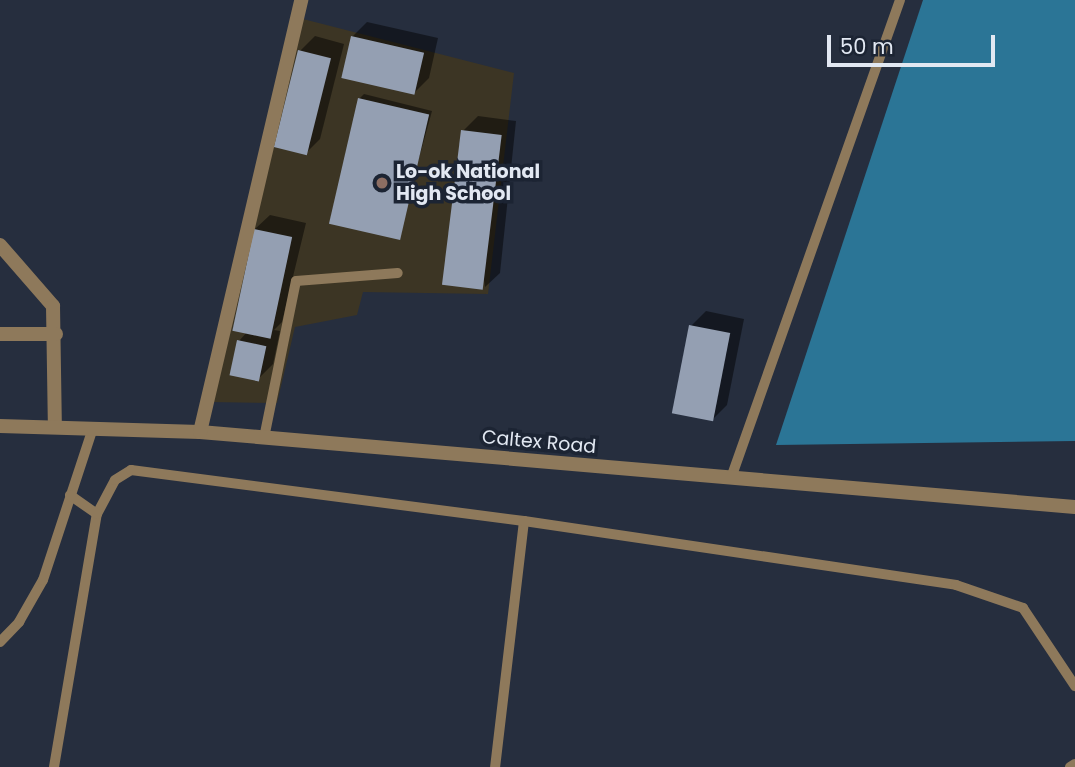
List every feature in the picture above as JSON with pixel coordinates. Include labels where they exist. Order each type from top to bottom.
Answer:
[{"type":"street","points":[[200,432],[301,0]]},
{"type":"street","points":[[0,245],[50,298],[56,334],[55,428]]},
{"type":"street","points":[[0,334],[56,334]]},
{"type":"street","name":"Caltex Road","points":[[0,426],[200,432],[1075,507]]},
{"type":"lane","points":[[731,478],[900,0]]},
{"type":"lane","points":[[264,438],[296,281],[398,273]]},
{"type":"lane","points":[[0,642],[19,622],[43,580],[93,428]]},
{"type":"lane","points":[[54,767],[97,514],[115,480],[131,470],[524,521],[956,585],[1023,608],[1075,686]]},
{"type":"lane","points":[[70,495],[97,514]]},
{"type":"lane","points":[[495,767],[524,521]]},
{"type":"lane","points":[[1070,767],[1075,764]]},
{"type":"shaded area","name":"Lo-ok National High School","points":[[303,19],[514,73],[488,294],[363,292],[357,315],[295,327],[277,403],[209,402]]},
{"type":"water","points":[[923,0],[1075,0],[1075,441],[776,445]]},
{"type":"building","points":[[351,36],[424,53],[414,95],[341,78]]},
{"type":"building","points":[[298,50],[331,58],[307,155],[274,147]]},
{"type":"building","points":[[358,98],[429,114],[400,240],[329,224]]},
{"type":"building","points":[[461,130],[502,135],[483,290],[442,285]]},
{"type":"building","points":[[254,229],[292,237],[271,339],[232,331]]},
{"type":"building","points":[[689,325],[730,333],[713,421],[672,413]]},
{"type":"building","points":[[237,340],[266,346],[259,381],[230,375]]},
{"type":"place","name":"Lo-ok National High School","points":[[382,183]]}]
